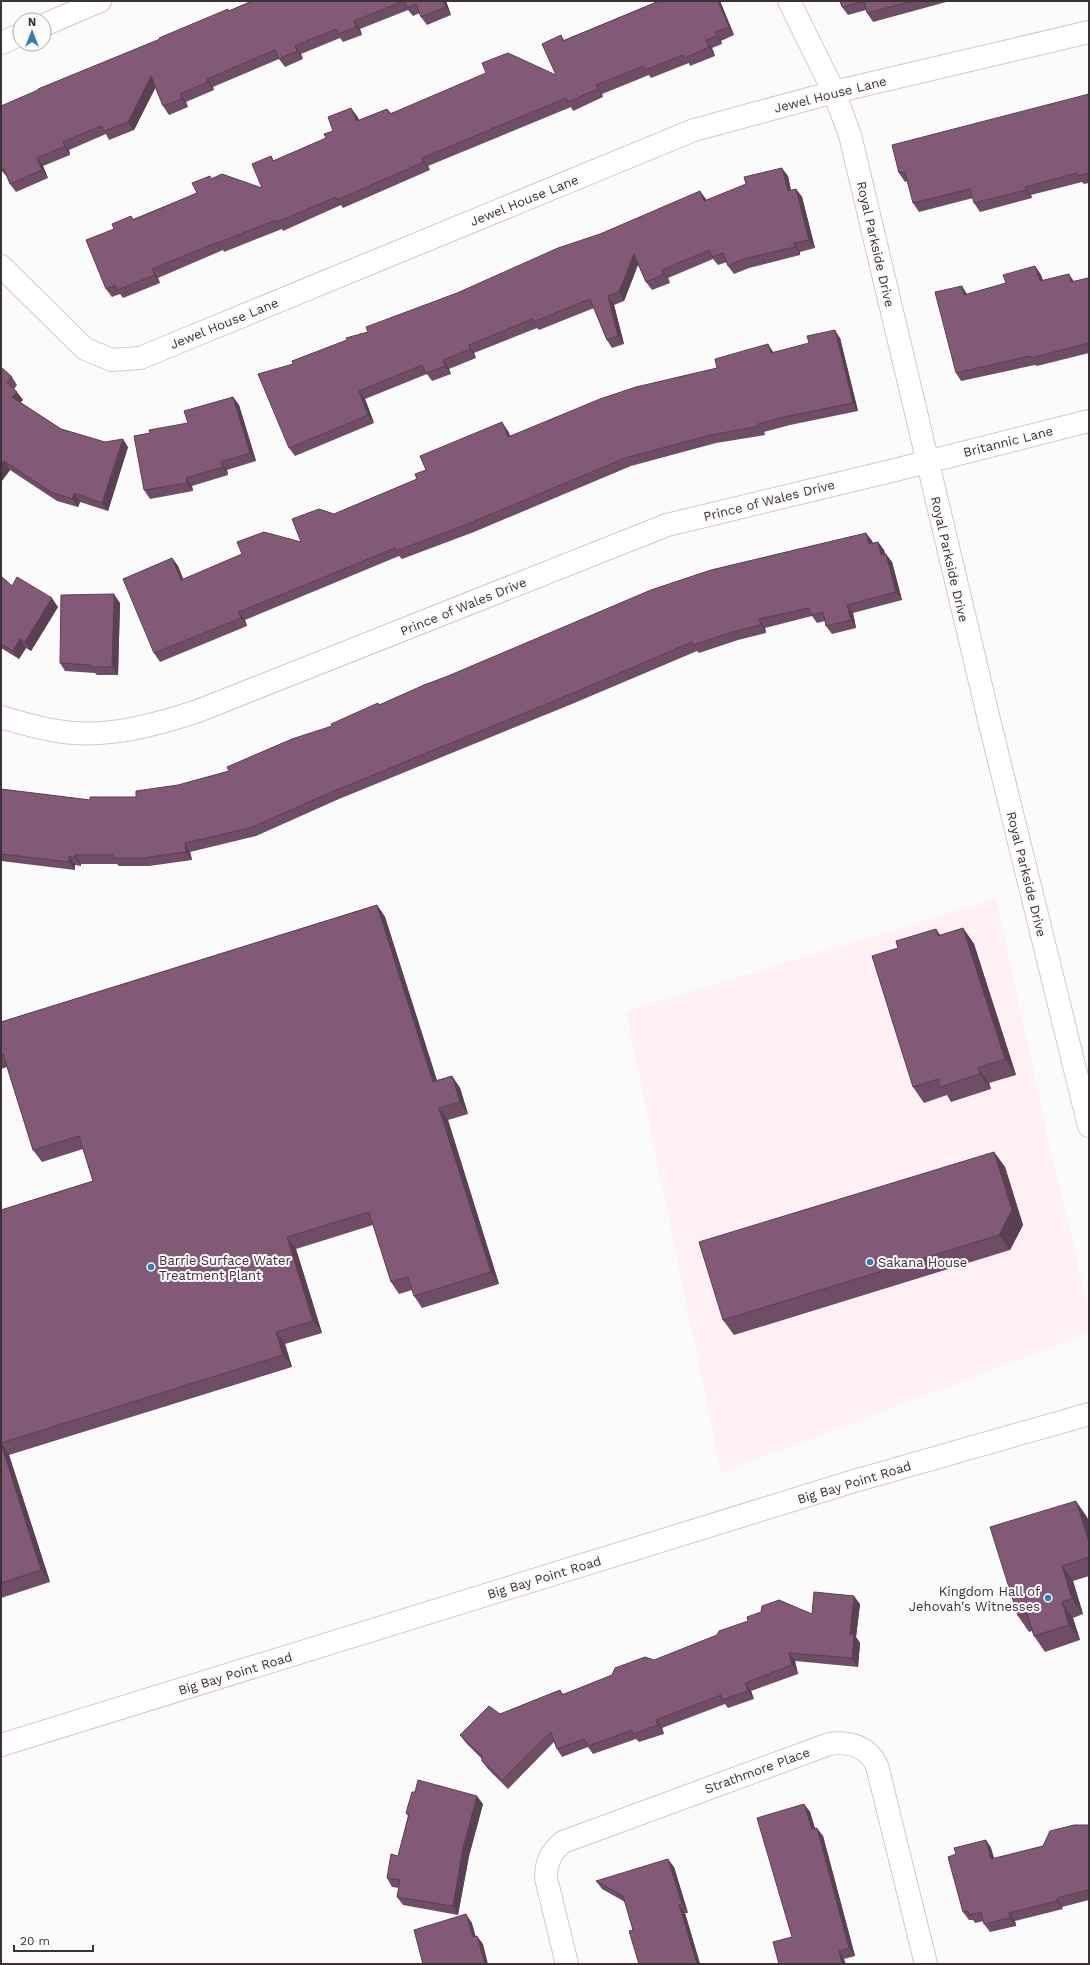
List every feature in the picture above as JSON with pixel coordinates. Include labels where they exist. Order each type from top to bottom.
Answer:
[{"type":"street","points":[[52,22],[100,1]]},
{"type":"street","name":"Royal Parkside Drive","points":[[789,1],[834,92],[850,135],[927,462],[1089,1126]]},
{"type":"street","name":"Jewel House Lane","points":[[1,266],[85,349],[112,360],[140,358],[694,130],[834,92],[1089,32]]},
{"type":"street","points":[[1,43],[12,38]]},
{"type":"street","name":"Britannic Lane","points":[[927,462],[1089,421]]},
{"type":"street","name":"Prince of Wales Drive","points":[[1,717],[31,726],[73,733],[111,732],[158,724],[198,711],[667,525],[927,462]]},
{"type":"street","name":"Big Bay Point Road","points":[[1,1745],[851,1482],[1089,1414]]},
{"type":"street","name":"Strathmore Place","points":[[566,1964],[546,1878],[546,1868],[550,1857],[563,1842],[821,1747],[839,1742],[852,1744],[864,1750],[877,1766],[926,1964]]},
{"type":"shaded area","points":[[996,899],[1052,1155],[1089,1310],[1089,1333],[721,1473],[626,1011]]},
{"type":"building","points":[[252,1],[404,1],[354,21],[356,27],[338,34],[336,29],[295,46],[297,51],[279,59],[275,50],[207,79],[208,82],[180,94],[182,99],[163,106],[151,76],[128,122],[104,131],[101,126],[63,142],[65,146],[37,158],[42,170],[10,184],[4,169],[1,170],[1,106],[228,9],[229,11]]},
{"type":"building","points":[[404,1],[443,1],[446,7],[421,17],[416,4],[407,8]]},
{"type":"building","points":[[659,1],[718,1],[729,27],[715,32],[717,36],[706,40],[709,47],[685,58],[683,55],[645,70],[644,66],[596,85],[598,89],[568,102],[566,98],[422,158],[424,162],[337,200],[336,197],[277,222],[276,220],[152,269],[155,275],[117,290],[115,285],[106,289],[86,240],[114,229],[112,224],[131,216],[133,220],[197,193],[192,183],[210,176],[211,179],[222,174],[262,188],[252,164],[271,156],[273,161],[326,138],[324,134],[333,131],[328,117],[351,108],[357,121],[387,109],[390,114],[486,73],[482,63],[508,53],[556,75],[542,44],[561,35],[563,41]]},
{"type":"building","points":[[840,1],[864,1],[842,7]]},
{"type":"building","points":[[864,1],[913,1],[867,13]]},
{"type":"building","points":[[1089,94],[1089,173],[1078,176],[1077,173],[1025,187],[1026,190],[974,203],[970,189],[913,203],[905,172],[899,173],[892,145]]},
{"type":"building","points":[[782,168],[788,191],[796,189],[809,240],[794,243],[795,247],[743,259],[728,266],[723,253],[712,257],[709,250],[662,270],[664,274],[646,282],[634,254],[619,292],[608,296],[618,336],[607,340],[590,299],[533,322],[532,319],[469,345],[470,349],[443,360],[445,366],[426,373],[422,365],[359,391],[368,415],[289,448],[258,374],[293,364],[292,361],[347,340],[346,338],[368,332],[366,327],[457,293],[558,248],[600,234],[700,191],[704,201],[746,184],[744,177]]},
{"type":"building","points":[[1035,266],[1040,281],[1069,274],[1071,282],[1088,278],[1089,343],[1031,358],[1030,356],[956,373],[935,292],[962,286],[964,295],[1006,283],[1003,275]]},
{"type":"building","points":[[835,330],[853,403],[784,417],[758,424],[759,426],[711,435],[625,458],[468,524],[396,551],[395,548],[239,612],[241,618],[154,653],[123,579],[172,558],[181,580],[242,554],[237,542],[264,532],[301,542],[292,519],[319,509],[334,514],[417,479],[415,474],[426,470],[420,456],[502,422],[508,437],[600,399],[636,387],[717,368],[715,359],[768,344],[771,353],[809,343],[807,336]]},
{"type":"building","points":[[1,367],[12,377],[7,382],[17,392],[12,397],[61,429],[105,442],[123,439],[102,503],[74,493],[72,499],[51,492],[4,461],[1,466]]},
{"type":"building","points":[[233,397],[250,453],[221,462],[223,467],[186,478],[187,483],[144,490],[134,436],[150,433],[149,430],[188,423],[184,411]]},
{"type":"building","points":[[866,533],[869,544],[878,542],[881,555],[886,554],[896,592],[847,605],[851,620],[826,626],[823,612],[811,615],[809,608],[759,619],[761,625],[732,632],[693,645],[692,642],[566,696],[334,791],[250,828],[185,843],[186,852],[143,858],[113,858],[113,855],[75,855],[75,858],[69,856],[69,862],[1,854],[1,789],[90,800],[90,797],[136,797],[136,791],[178,785],[229,771],[227,767],[292,739],[332,726],[331,724],[378,703],[379,705],[651,590],[711,570]]},
{"type":"building","points":[[1,576],[12,586],[17,577],[52,598],[25,642],[20,639],[13,651],[1,644]]},
{"type":"building","points":[[114,594],[112,667],[91,667],[91,665],[60,663],[61,595]]},
{"type":"building","name":"Barrie Surface Water Treatment Plant","points":[[377,905],[433,1082],[452,1076],[460,1102],[439,1108],[491,1272],[414,1296],[408,1277],[391,1282],[369,1212],[287,1237],[313,1321],[276,1332],[283,1355],[1,1443],[1,1210],[93,1181],[79,1136],[33,1150],[3,1054],[1,1055],[1,1022]]},
{"type":"building","points":[[963,928],[1005,1059],[978,1068],[980,1074],[940,1087],[938,1079],[913,1087],[872,956],[898,948],[896,941],[936,929],[938,936]]},
{"type":"building","points":[[994,1152],[1012,1210],[999,1235],[723,1320],[699,1242]]},
{"type":"building","points":[[1,1443],[41,1570],[1,1583]]},
{"type":"building","name":"Kingdom Hall of Jehovah's Witnesses","points":[[1076,1501],[1089,1542],[1089,1557],[1062,1566],[1072,1599],[1062,1602],[1069,1625],[1034,1636],[1027,1613],[1018,1616],[990,1527]]},
{"type":"building","points":[[814,1592],[854,1596],[850,1634],[854,1634],[852,1658],[789,1653],[792,1665],[745,1683],[748,1691],[722,1700],[721,1695],[656,1720],[658,1725],[633,1734],[632,1730],[588,1746],[584,1739],[557,1749],[551,1732],[502,1780],[482,1761],[482,1756],[460,1735],[489,1706],[500,1714],[560,1690],[562,1695],[612,1675],[615,1668],[645,1657],[654,1660],[717,1635],[719,1631],[748,1621],[747,1617],[761,1612],[762,1606],[779,1600],[812,1614]]},
{"type":"building","points":[[418,1780],[477,1796],[463,1848],[453,1906],[397,1897],[400,1880],[387,1878],[391,1854],[398,1856],[409,1814],[406,1813],[412,1792],[415,1792]]},
{"type":"building","points":[[804,1804],[812,1829],[817,1828],[849,1948],[839,1951],[842,1964],[779,1964],[773,1942],[792,1937],[757,1818]]},
{"type":"building","points":[[1074,1825],[1089,1825],[1089,1890],[1057,1898],[1057,1901],[1009,1913],[1010,1918],[984,1924],[981,1912],[969,1915],[968,1911],[963,1912],[948,1857],[956,1854],[954,1848],[986,1840],[991,1859],[1043,1846],[1050,1831]]},
{"type":"building","points":[[668,1859],[682,1904],[679,1905],[697,1964],[639,1964],[629,1931],[633,1930],[623,1896],[596,1881]]},
{"type":"building","points":[[466,1914],[473,1937],[477,1936],[485,1964],[423,1964],[414,1930]]},
{"type":"place","name":"Sakana House","points":[[870,1262]]},
{"type":"place","name":"Barrie Surface Water Treatment Plant","points":[[151,1267]]},
{"type":"place","name":"Kingdom Hall of Jehovah's Witnesses","points":[[1048,1598]]}]
